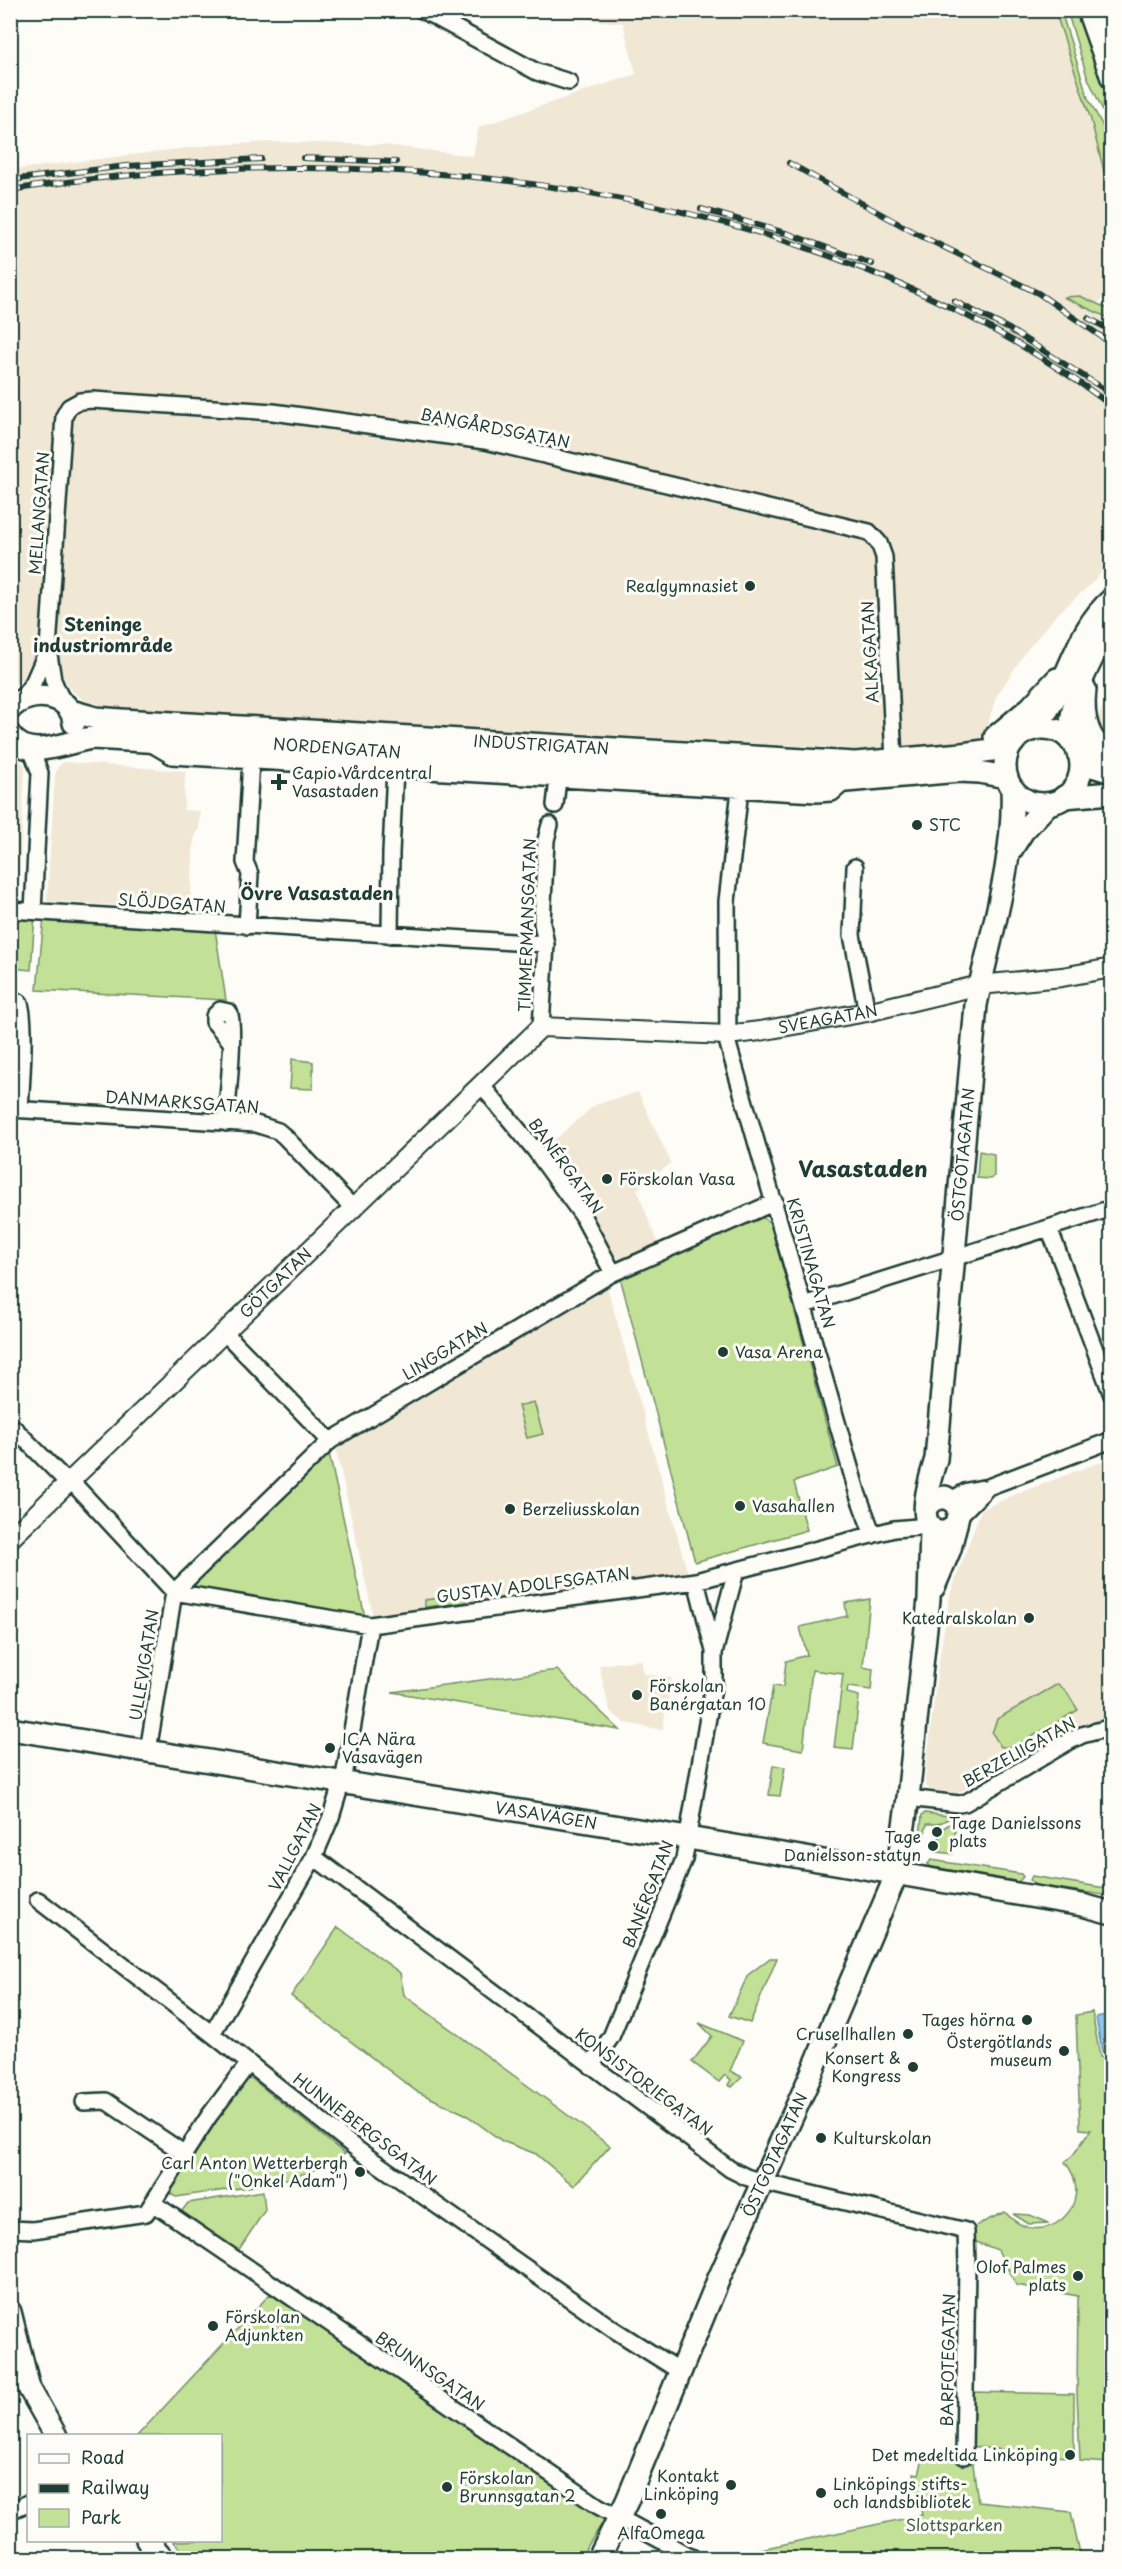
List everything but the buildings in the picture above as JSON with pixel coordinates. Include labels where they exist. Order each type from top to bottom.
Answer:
[{"type":"main road","points":[[1088,10],[1111,78]]},
{"type":"main road","points":[[1107,10],[1112,26]]},
{"type":"main road","points":[[1112,599],[1092,620],[1066,669],[1050,708],[1030,730],[1013,742],[1006,756],[1009,783],[1018,795],[1032,802],[1112,794]]},
{"type":"main road","points":[[1056,800],[1072,791],[1080,773],[1074,747],[1074,699],[1088,665],[1112,621]]},
{"type":"main road","points":[[1088,665],[1084,698],[1086,723],[1096,745],[1112,755]]},
{"type":"main road","points":[[962,754],[998,735],[1013,724],[1066,669]]},
{"type":"main road","name":"INDUSTRIGATAN","points":[[14,704],[43,696],[96,718],[843,762],[962,754],[992,750],[1013,742]]},
{"type":"main road","points":[[61,746],[73,731],[74,720],[67,707]]},
{"type":"main road","points":[[1030,730],[1039,728],[1056,731],[1089,765],[1112,772]]},
{"type":"main road","name":"INDUSTRIGATAN","points":[[14,739],[43,749],[92,738],[846,781],[959,771],[979,772],[1009,783]]},
{"type":"main road","name":"ÖSTGÖTAGATAN","points":[[599,2559],[619,2518],[897,1873],[908,1798],[929,1599],[930,1479],[936,1459],[972,1052],[980,985],[1010,853],[1009,783]]},
{"type":"main road","name":"ÖSTGÖTAGATAN","points":[[1010,853],[1023,831],[1056,800]]},
{"type":"main road","name":"ÖSTGÖTAGATAN","points":[[929,1599],[950,1549],[954,1510],[939,1474],[936,1459]]},
{"type":"main road","points":[[936,1498],[954,1510],[945,1532],[928,1518],[936,1498]]},
{"type":"main road","name":"VASAVÄGEN","points":[[10,1729],[688,1838],[1082,1905],[1112,1913]]},
{"type":"main road","name":"VASAVÄGEN","points":[[1082,1905],[1112,1905]]},
{"type":"main road","points":[[10,2312],[16,2368],[55,2434]]},
{"type":"street","points":[[422,10],[537,72],[569,82]]},
{"type":"street","name":"BANGÅRDSGATAN","points":[[93,400],[273,412],[484,441],[869,532],[879,543]]},
{"type":"street","name":"MELLANGATAN","points":[[67,707],[53,680],[48,648],[62,424],[69,407],[80,401],[93,400]]},
{"type":"street","name":"ALKAGATAN","points":[[879,543],[884,557],[894,760]]},
{"type":"street","name":"MELLANGATAN","points":[[14,704],[38,673],[48,648]]},
{"type":"street","points":[[14,739],[33,754],[40,773],[33,911]]},
{"type":"street","name":"NORDENGATAN","points":[[148,741],[172,756],[740,790],[825,794],[838,789],[846,781]]},
{"type":"street","points":[[40,773],[61,746]]},
{"type":"street","points":[[247,926],[250,874],[245,862],[251,760]]},
{"type":"street","points":[[390,935],[395,769]]},
{"type":"street","points":[[555,805],[558,779]]},
{"type":"street","name":"KRISTINAGATAN","points":[[740,790],[727,901],[727,1035],[858,1495],[873,1535]]},
{"type":"street","name":"TIMMERMANSGATAN","points":[[541,1027],[546,944],[542,923],[546,846],[550,825]]},
{"type":"street","points":[[855,867],[852,935],[867,1012]]},
{"type":"street","name":"SLÖJDGATAN","points":[[10,910],[546,944]]},
{"type":"street","name":"SVEAGATAN","points":[[541,1027],[727,1035],[759,1032],[867,1012],[980,985],[1062,977],[1112,968]]},
{"type":"street","points":[[10,1001],[19,1002],[22,1006],[16,1024],[24,1043],[15,1109]]},
{"type":"street","name":"GÖTGATAN","points":[[10,1539],[541,1027]]},
{"type":"street","points":[[226,1123],[231,1042]]},
{"type":"street","name":"BANÉRGATAN","points":[[482,1086],[535,1150],[582,1215],[614,1273]]},
{"type":"street","name":"DANMARKSGATAN","points":[[15,1109],[256,1124],[278,1131],[354,1209]]},
{"type":"street","name":"LINGGATAN","points":[[174,1592],[330,1442],[614,1273],[775,1202]]},
{"type":"street","points":[[804,1305],[1112,1208]]},
{"type":"street","points":[[1049,1228],[1112,1395]]},
{"type":"street","points":[[225,1333],[330,1442]]},
{"type":"street","name":"ULLEVIGATAN","points":[[10,1424],[70,1482],[174,1592],[148,1751]]},
{"type":"street","points":[[954,1510],[988,1487],[1112,1440]]},
{"type":"street","name":"GUSTAV ADOLFSGATAN","points":[[174,1592],[370,1625],[696,1581],[873,1535],[928,1518]]},
{"type":"street","name":"BANÉRGATAN","points":[[714,1653],[736,1571]]},
{"type":"street","name":"BANÉRGATAN","points":[[591,2066],[610,2037],[684,1859],[714,1682],[714,1653],[696,1581]]},
{"type":"street","name":"VALLGATAN","points":[[212,2034],[314,1857],[332,1817],[343,1782],[370,1625]]},
{"type":"street","name":"BERZELIIGATAN","points":[[908,1798],[954,1804],[965,1803],[1075,1738],[1112,1727]]},
{"type":"street","name":"KONSISTORIEGATAN","points":[[314,1857],[730,2169],[762,2182],[966,2231],[967,2265]]},
{"type":"street","name":"HUNNEBERGSGATAN","points":[[38,1900],[358,2150],[613,2329],[681,2372]]},
{"type":"street","points":[[10,2229],[33,2230],[146,2213],[184,2154],[249,2063]]},
{"type":"street","points":[[84,2103],[106,2101],[184,2154]]},
{"type":"street","name":"BRUNNSGATAN","points":[[153,2203],[598,2506],[693,2559]]},
{"type":"street","name":"BARFOTEGATAN","points":[[964,2456],[967,2265]]},
{"type":"street","points":[[10,2511],[27,2503]]},
{"type":"shaded area","points":[[508,11],[1055,11],[1091,120],[1111,204],[1111,293],[1096,304],[1080,296],[1064,297],[1111,319],[1111,561],[1090,585],[1056,615],[1026,651],[996,697],[984,736],[962,745],[905,750],[855,749],[109,707],[84,700],[71,690],[64,679],[60,663],[31,661],[23,678],[11,688],[11,170],[211,145],[277,142],[384,145],[473,156],[479,127],[636,74],[623,23]]},
{"type":"shaded area","points":[[1111,686],[1111,747],[1095,726]]},
{"type":"shaded area","points":[[11,756],[22,762],[25,767],[18,901],[11,901]]},
{"type":"shaded area","points":[[64,762],[185,771],[184,810],[200,811],[199,828],[194,839],[190,910],[47,901],[55,775],[58,767]]},
{"type":"shaded area","name":"Förskolan Vasa","points":[[638,1092],[671,1163],[637,1189],[658,1245],[622,1260],[612,1257],[543,1150],[595,1105]]},
{"type":"shaded area","name":"Berzeliusskolan","points":[[607,1286],[688,1574],[373,1615],[335,1445]]},
{"type":"shaded area","name":"Katedralskolan","points":[[1111,1458],[1111,1717],[1080,1724],[958,1793],[931,1790],[926,1786],[925,1779],[938,1666],[950,1595],[981,1510],[1016,1494]]},
{"type":"shaded area","name":"Förskolan Banérgatan 10","points":[[641,1660],[644,1674],[672,1678],[662,1730],[625,1723],[610,1711],[599,1665]]},
{"type":"green space","points":[[1055,11],[1061,11],[1088,98],[1111,142],[1111,178],[1106,179],[1091,120]]},
{"type":"green space","points":[[1067,11],[1079,11],[1111,105],[1111,128],[1087,76]]},
{"type":"green space","points":[[1080,296],[1111,310],[1111,319],[1063,297]]},
{"type":"green space","points":[[10,914],[35,915],[31,970],[11,968]]},
{"type":"green space","points":[[44,917],[215,929],[226,1000],[37,990]]},
{"type":"green space","points":[[292,1059],[313,1062],[313,1089],[290,1088]]},
{"type":"green space","points":[[979,1151],[994,1154],[994,1176],[991,1179],[977,1178]]},
{"type":"green space","name":"Vasa Arena","points":[[761,1216],[770,1223],[838,1467],[794,1482],[807,1530],[695,1562],[620,1277]]},
{"type":"green space","points":[[534,1402],[543,1434],[527,1438],[518,1406]]},
{"type":"green space","points":[[328,1449],[365,1617],[185,1586]]},
{"type":"green space","points":[[468,1594],[466,1602],[425,1607],[425,1600]]},
{"type":"green space","points":[[870,1599],[863,1667],[873,1669],[871,1690],[848,1687],[847,1693],[859,1696],[853,1750],[834,1748],[843,1674],[812,1670],[803,1750],[763,1743],[773,1686],[783,1687],[786,1661],[807,1655],[800,1627],[847,1616],[845,1603]]},
{"type":"green space","points":[[557,1670],[620,1730],[392,1692]]},
{"type":"green space","points":[[1058,1684],[1066,1691],[1078,1710],[1014,1747],[1001,1747],[992,1733],[997,1719]]},
{"type":"green space","points":[[773,1765],[785,1767],[780,1796],[769,1795]]},
{"type":"green space","points":[[925,1813],[948,1816],[948,1819],[938,1824],[927,1824],[924,1836],[920,1838],[922,1815]]},
{"type":"green space","points":[[956,1820],[953,1854],[938,1852],[940,1830]]},
{"type":"green space","points":[[931,1860],[1021,1874],[1023,1877],[1018,1882],[931,1867],[928,1864]]},
{"type":"green space","points":[[1032,1876],[1111,1889],[1111,1896],[1035,1885],[1030,1880]]},
{"type":"green space","points":[[338,1927],[400,1973],[404,1995],[610,2146],[574,2186],[536,2154],[502,2141],[465,2114],[416,2091],[291,1996]]},
{"type":"green space","points":[[770,1958],[777,1958],[750,2023],[729,2016],[748,1975]]},
{"type":"green space","points":[[1092,2012],[1100,2057],[1112,2055],[1111,2463],[1080,2461],[1077,2393],[1078,2296],[1016,2285],[998,2250],[971,2240],[977,2225],[1005,2212],[1020,2224],[1035,2228],[1049,2226],[1062,2219],[1071,2208],[1076,2194],[1074,2178],[1065,2162],[1091,2130],[1080,2129],[1076,2015]]},
{"type":"green space","points":[[699,2023],[743,2041],[730,2071],[742,2077],[732,2087],[728,2085],[731,2080],[725,2075],[719,2082],[692,2062],[712,2036]]},
{"type":"green space","points":[[252,2079],[345,2154],[306,2173],[264,2184],[176,2197],[167,2191],[213,2121],[245,2080]]},
{"type":"green space","points":[[263,2191],[265,2210],[238,2251],[181,2212],[188,2203]]},
{"type":"green space","points":[[1013,2214],[1030,2215],[1049,2223],[1029,2224]]},
{"type":"green space","points":[[270,2294],[607,2516],[580,2558],[189,2558],[174,2542],[222,2542],[222,2434],[139,2434]]},
{"type":"green space","points":[[970,2392],[1074,2394],[1074,2458],[969,2446]]},
{"type":"green space","name":"Slottsparken","points":[[925,2452],[973,2464],[978,2502],[1071,2512],[1081,2558],[738,2558],[737,2554],[922,2515],[914,2473],[919,2474]]},
{"type":"water","points":[[1111,2014],[1111,2051],[1102,2052],[1096,2017]]},
{"type":"railway","points":[[303,158],[396,162]]},
{"type":"railway","points":[[10,180],[126,166],[261,159]]},
{"type":"railway","points":[[789,163],[919,235],[1038,293],[1112,344]]},
{"type":"railway","points":[[10,190],[149,174],[293,168],[439,174],[584,192],[726,223],[863,269],[993,329],[1112,406]]},
{"type":"railway","points":[[701,209],[789,234],[872,264]]},
{"type":"railway","points":[[954,301],[1009,329],[1112,394]]},
{"type":"railway","points":[[1088,318],[1112,331]]},
{"type":"place","name":"Realgymnasiet","points":[[750,586]]},
{"type":"place","name":"Capio Vårdcentral Vasastaden","points":[[279,782]]},
{"type":"place","name":"STC","points":[[917,825]]},
{"type":"place","name":"Förskolan Vasa","points":[[607,1179]]},
{"type":"place","name":"Vasa Arena","points":[[723,1352]]},
{"type":"place","name":"Vasahallen","points":[[740,1506]]},
{"type":"place","name":"Berzeliusskolan","points":[[510,1509]]},
{"type":"place","name":"Katedralskolan","points":[[1029,1618]]},
{"type":"place","name":"Förskolan Banérgatan 10","points":[[637,1695]]},
{"type":"place","name":"ICA Nära Vasavägen","points":[[330,1748]]},
{"type":"place","name":"Tage Danielssons plats","points":[[937,1832]]},
{"type":"place","name":"Tage Danielsson-statyn","points":[[933,1846]]},
{"type":"place","name":"Tages hörna","points":[[1027,2020]]},
{"type":"place","name":"Crusellhallen","points":[[908,2034]]},
{"type":"place","name":"Östergötlands museum","points":[[1064,2051]]},
{"type":"place","name":"Konsert & Kongress","points":[[913,2067]]},
{"type":"place","name":"Kulturskolan","points":[[821,2138]]},
{"type":"place","name":"Carl Anton Wetterbergh (\"Onkel Adam\")","points":[[360,2172]]},
{"type":"place","name":"Olof Palmes plats","points":[[1078,2276]]},
{"type":"place","name":"Förskolan Adjunkten","points":[[213,2326]]},
{"type":"place","name":"Det medeltida Linköping","points":[[1070,2455]]},
{"type":"place","name":"Kontakt Linköping","points":[[731,2485]]},
{"type":"place","name":"Förskolan Brunnsgatan 2","points":[[447,2487]]},
{"type":"place","name":"Linköpings stifts- och landsbibliotek","points":[[821,2493]]},
{"type":"place","name":"AlfaOmega","points":[[661,2514]]},
{"type":"district","name":"Steninge industriområde","points":[[103,635]]},
{"type":"district","name":"Övre Vasastaden","points":[[317,894]]},
{"type":"district","name":"Vasastaden","points":[[863,1169]]}]
